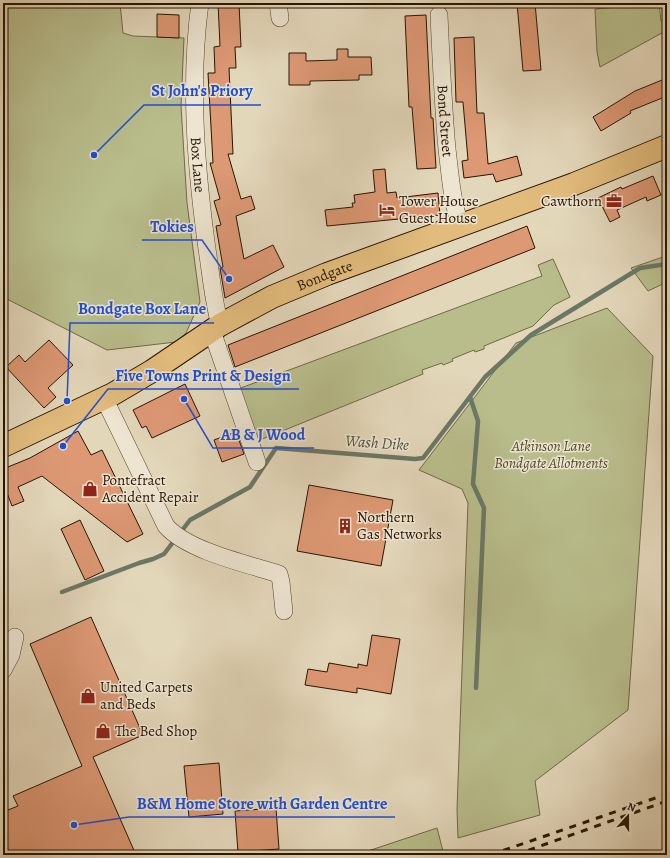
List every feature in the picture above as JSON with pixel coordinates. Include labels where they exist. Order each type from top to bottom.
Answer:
[{"type":"highway","name":"Bondgate","points":[[3,446],[104,398],[152,371],[216,328],[272,297],[327,274],[574,184],[667,146]]},
{"type":"street","name":"Box Lane","points":[[200,3],[196,47],[195,134],[203,223],[216,328],[256,462]]},
{"type":"street","name":"Bond Street","points":[[439,15],[444,114],[449,169],[460,225]]},
{"type":"street","points":[[104,398],[161,518],[179,537],[211,552],[279,574],[284,611]]},
{"type":"street","points":[[3,670],[11,655],[15,637]]},
{"type":"green space","points":[[3,3],[120,3],[123,33],[133,36],[184,38],[181,106],[187,203],[200,302],[186,333],[176,342],[107,350],[3,297]]},
{"type":"green space","points":[[619,3],[659,3],[661,21],[667,20],[667,32],[660,34],[600,67],[597,52],[595,9],[618,7]]},
{"type":"green space","points":[[667,257],[667,282],[648,291],[631,268]]},
{"type":"green space","points":[[553,259],[570,297],[554,305],[533,326],[484,346],[484,349],[475,352],[474,350],[452,359],[453,361],[443,365],[442,363],[422,370],[423,374],[255,442],[238,389],[542,276],[538,265]]},
{"type":"green space","name":"Atkinson Lane Bondgate Allotments","points":[[607,308],[653,356],[628,710],[535,781],[540,815],[458,838],[457,810],[468,503],[462,489],[419,470],[516,343]]},
{"type":"green space","points":[[437,828],[444,855],[356,855]]},
{"type":"building","points":[[218,3],[239,3],[241,47],[235,47],[236,68],[229,68],[233,154],[228,154],[241,199],[251,196],[255,209],[236,216],[244,259],[273,245],[284,267],[225,298],[220,268],[223,267],[216,226],[221,225],[214,201],[220,199],[210,163],[213,163],[208,73],[215,73],[214,47],[220,46]]},
{"type":"building","points":[[517,3],[535,3],[541,70],[523,71]]},
{"type":"building","points":[[157,14],[179,15],[179,38],[157,37]]},
{"type":"building","points":[[426,15],[431,118],[433,118],[436,168],[417,169],[412,107],[409,107],[405,16]]},
{"type":"building","points":[[474,37],[477,113],[484,113],[488,164],[517,156],[522,175],[496,182],[493,174],[464,178],[462,161],[468,160],[463,102],[456,102],[454,38]]},
{"type":"building","points":[[337,49],[348,49],[348,57],[371,57],[372,75],[359,75],[359,80],[310,81],[310,85],[289,85],[289,53],[306,53],[306,61],[337,60]]},
{"type":"building","points":[[667,78],[667,96],[630,111],[631,113],[601,131],[593,117],[635,91]]},
{"type":"building","points":[[385,169],[387,193],[396,192],[397,198],[438,193],[440,215],[327,226],[325,210],[353,207],[352,203],[355,203],[354,195],[375,192],[373,170]]},
{"type":"building","points":[[653,176],[661,195],[647,201],[646,197],[617,210],[620,217],[610,222],[598,198],[621,187],[622,189]]},
{"type":"building","points":[[527,226],[535,248],[235,367],[228,345]]},
{"type":"building","points":[[49,340],[73,365],[48,388],[56,397],[44,408],[6,367],[19,355],[25,362]]},
{"type":"building","points":[[185,384],[200,416],[152,438],[146,426],[142,428],[133,410]]},
{"type":"building","points":[[78,431],[91,455],[102,450],[143,534],[127,542],[42,476],[18,487],[24,501],[12,506],[7,493],[3,494],[3,469],[30,458]]},
{"type":"building","points":[[236,432],[244,454],[222,462],[214,440]]},
{"type":"building","name":"Northern Gas Networks","points":[[309,485],[393,500],[381,566],[297,551]]},
{"type":"building","points":[[80,520],[104,571],[85,580],[61,529]]},
{"type":"building","points":[[91,617],[143,735],[93,757],[136,855],[3,855],[3,812],[18,806],[13,796],[82,766],[30,644]]},
{"type":"building","points":[[372,635],[400,639],[391,694],[357,688],[357,693],[305,685],[308,669],[327,672],[329,663],[358,668],[358,664],[367,666]]},
{"type":"building","points":[[219,763],[223,814],[189,817],[184,766]]},
{"type":"building","points":[[276,808],[279,849],[238,852],[235,811]]},
{"type":"waterway","name":"Wash Dike","points":[[62,592],[164,554],[190,520],[250,487],[276,448],[415,459],[423,458],[485,377],[531,335],[640,268],[667,264]]},
{"type":"waterway","points":[[470,397],[478,421],[473,484],[484,508],[476,688]]},
{"type":"railway","points":[[490,855],[667,794]]},
{"type":"railway","points":[[515,855],[667,801]]},
{"type":"place","name":"St John's Priory","points":[[94,155]]},
{"type":"place","name":"Cawthorn","points":[[614,201]]},
{"type":"place","name":"Tower House Guest House","points":[[387,210]]},
{"type":"place","name":"Tokies","points":[[229,279]]},
{"type":"place","name":"AB & J Wood","points":[[184,399]]},
{"type":"place","name":"Bondgate Box Lane","points":[[67,401]]},
{"type":"place","name":"Five Towns Print & Design","points":[[63,446]]},
{"type":"place","name":"Pontefract Accident Repair","points":[[90,489]]},
{"type":"place","name":"Northern Gas Networks","points":[[345,526]]},
{"type":"place","name":"United Carpets and Beds","points":[[88,696]]},
{"type":"place","name":"The Bed Shop","points":[[103,731]]},
{"type":"place","name":"B&M Home Store with Garden Centre","points":[[74,825]]}]
